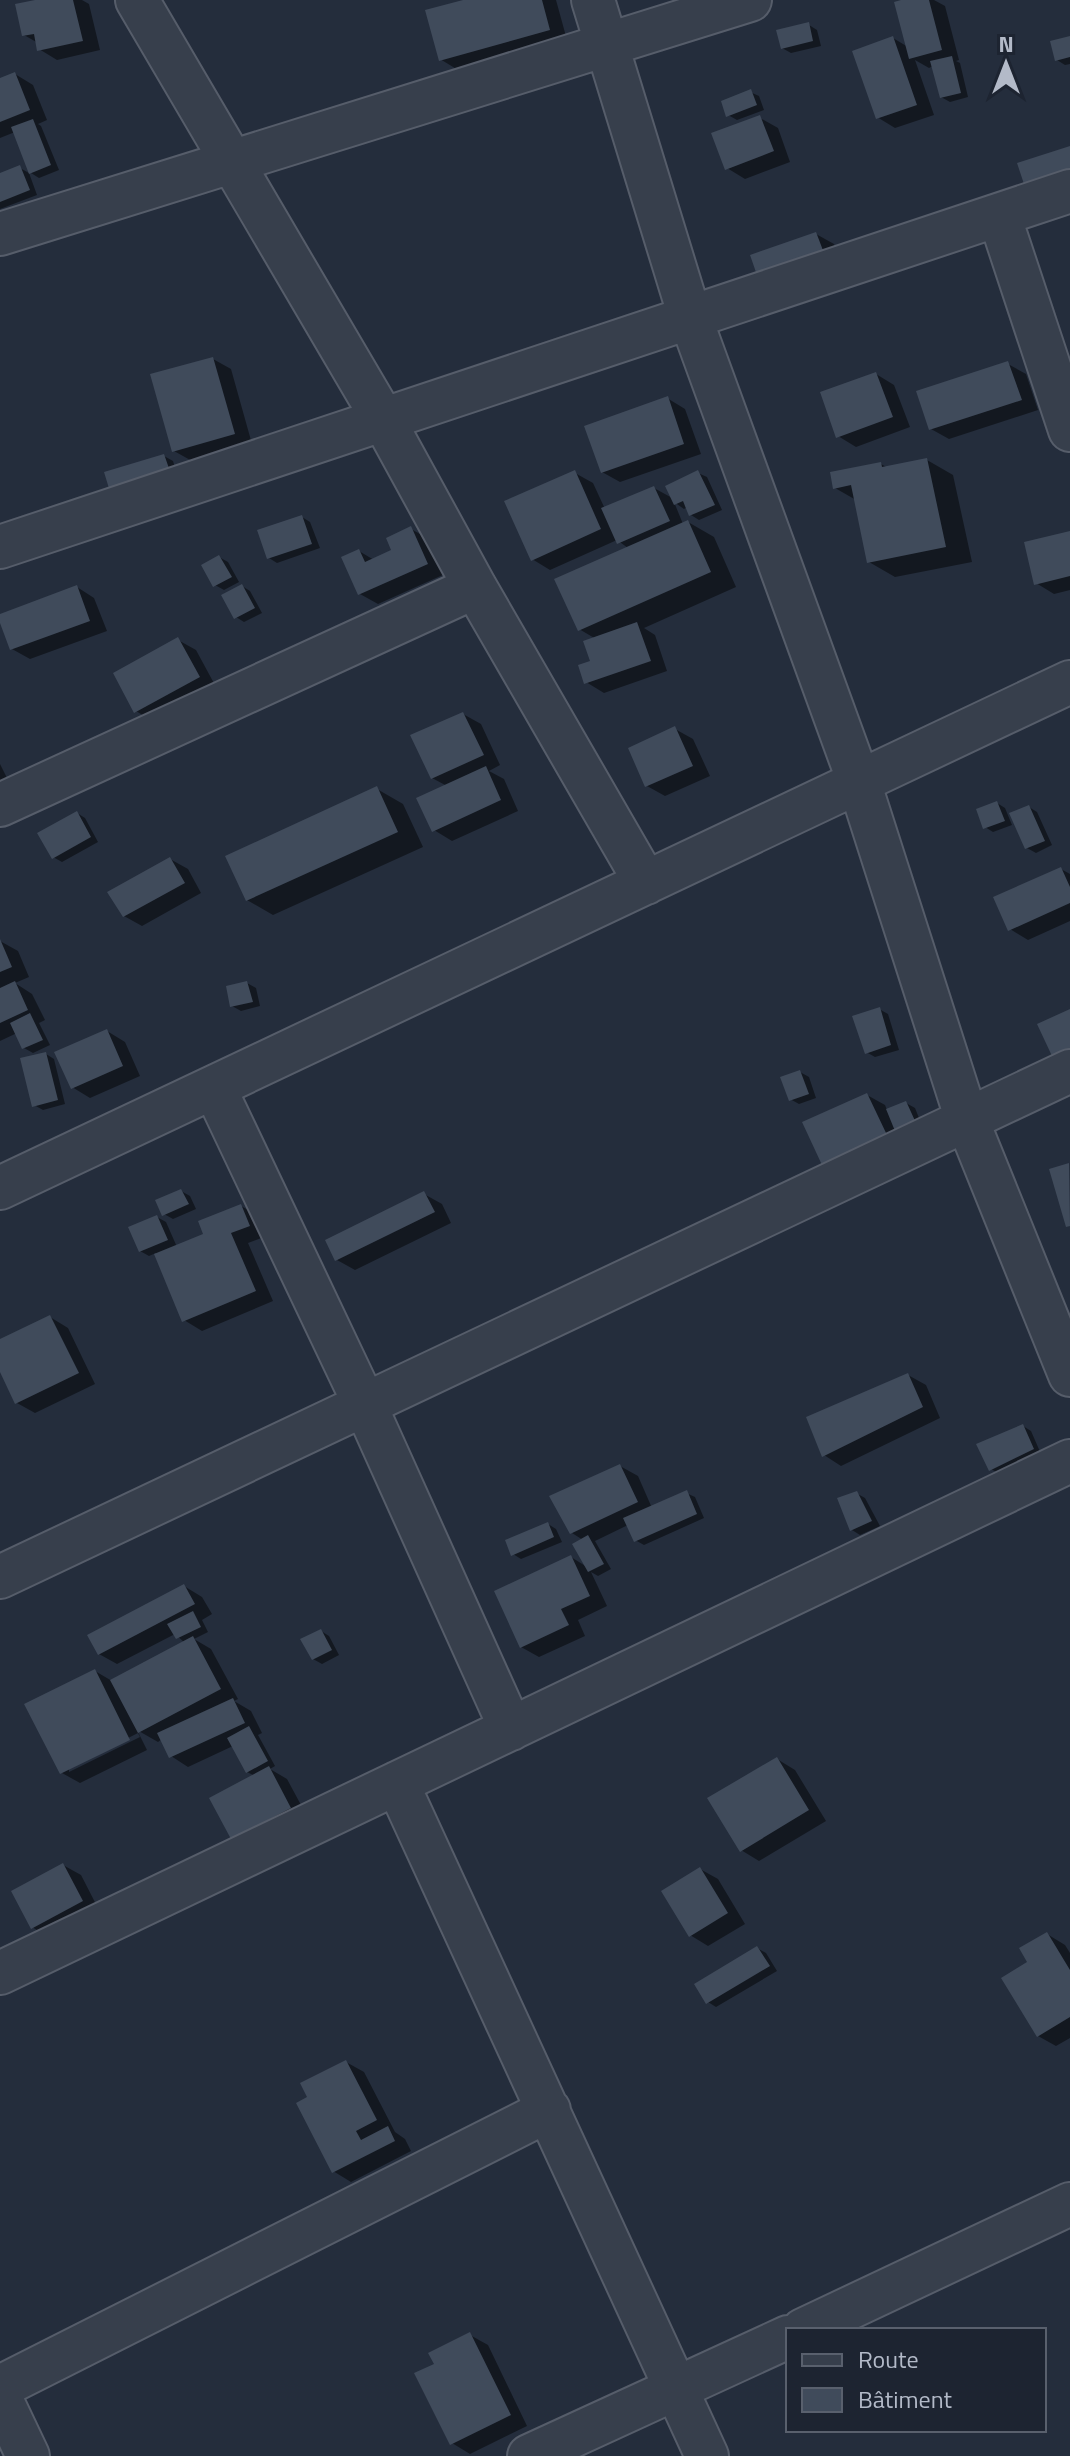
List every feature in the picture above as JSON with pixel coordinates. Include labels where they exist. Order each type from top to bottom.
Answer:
[{"type":"street","points":[[137,0],[383,419],[475,587],[646,883]]},
{"type":"street","points":[[593,0],[690,317],[859,782],[967,1120],[1070,1375]]},
{"type":"street","points":[[0,234],[750,0]]},
{"type":"street","points":[[0,547],[1070,191]]},
{"type":"street","points":[[999,215],[1070,430]]},
{"type":"street","points":[[0,805],[475,587]]},
{"type":"street","points":[[0,1188],[1070,682]]},
{"type":"street","points":[[0,1577],[1070,1071]]},
{"type":"street","points":[[214,1087],[365,1405],[511,1729]]},
{"type":"street","points":[[1,1971],[1070,1461]]},
{"type":"street","points":[[397,1783],[707,2456]]},
{"type":"street","points":[[0,2387],[549,2110]]},
{"type":"street","points":[[807,2328],[1070,2204]]},
{"type":"street","points":[[529,2456],[786,2338]]},
{"type":"street","points":[[0,2397],[28,2456]]},
{"type":"building","points":[[35,0],[73,0],[83,41],[37,51],[34,34],[22,36],[15,4]]},
{"type":"building","points":[[463,0],[542,0],[550,30],[439,61],[425,10]]},
{"type":"building","points":[[929,0],[942,50],[909,59],[894,2]]},
{"type":"building","points":[[809,22],[813,41],[781,49],[776,30]]},
{"type":"building","points":[[893,36],[917,105],[876,119],[852,51]]},
{"type":"building","points":[[1070,36],[1070,57],[1055,61],[1050,41]]},
{"type":"building","points":[[952,56],[961,93],[940,98],[930,61]]},
{"type":"building","points":[[15,72],[30,110],[0,122],[0,78]]},
{"type":"building","points":[[751,89],[757,105],[726,117],[721,101]]},
{"type":"building","points":[[760,115],[774,151],[725,170],[711,133]]},
{"type":"building","points":[[33,119],[51,165],[29,174],[11,127]]},
{"type":"building","points":[[1070,146],[1070,192],[1031,205],[1017,163]]},
{"type":"building","points":[[20,165],[30,190],[0,202],[0,173]]},
{"type":"building","points":[[816,232],[832,274],[765,298],[750,255]]},
{"type":"building","points":[[213,357],[235,434],[172,452],[150,374]]},
{"type":"building","points":[[1008,361],[1022,400],[929,430],[916,391]]},
{"type":"building","points":[[876,372],[893,417],[836,438],[820,392]]},
{"type":"building","points":[[668,396],[684,444],[601,473],[584,426]]},
{"type":"building","points":[[164,454],[172,477],[111,495],[104,472]]},
{"type":"building","points":[[927,458],[946,547],[867,563],[851,485],[833,489],[830,472],[881,462],[882,467]]},
{"type":"building","points":[[575,470],[601,529],[531,561],[504,501]]},
{"type":"building","points":[[698,470],[715,505],[689,516],[683,501],[674,505],[665,486]]},
{"type":"building","points":[[654,486],[670,521],[617,544],[601,508]]},
{"type":"building","points":[[302,515],[312,544],[267,559],[257,530]]},
{"type":"building","points":[[688,520],[711,572],[578,631],[554,579]]},
{"type":"building","points":[[411,526],[428,564],[358,595],[341,557],[359,549],[365,562],[391,550],[386,538]]},
{"type":"building","points":[[1070,531],[1070,576],[1034,585],[1024,542]]},
{"type":"building","points":[[219,555],[232,577],[213,587],[201,565]]},
{"type":"building","points":[[242,584],[255,608],[234,619],[221,595]]},
{"type":"building","points":[[77,585],[90,621],[10,650],[0,623],[0,614]]},
{"type":"building","points":[[637,622],[651,661],[584,684],[578,665],[590,661],[583,641]]},
{"type":"building","points":[[178,637],[200,677],[134,713],[113,673]]},
{"type":"building","points":[[463,712],[484,755],[431,779],[410,735]]},
{"type":"building","points":[[675,726],[693,766],[645,787],[628,748]]},
{"type":"building","points":[[486,766],[501,800],[432,832],[416,798]]},
{"type":"building","points":[[377,786],[398,832],[246,901],[225,856]]},
{"type":"building","points":[[997,801],[1005,821],[983,829],[976,809]]},
{"type":"building","points":[[1029,805],[1045,841],[1025,849],[1009,813]]},
{"type":"building","points":[[77,811],[91,837],[52,859],[37,833]]},
{"type":"building","points":[[170,857],[185,883],[123,917],[107,892]]},
{"type":"building","points":[[1061,867],[1070,887],[1070,903],[1008,931],[993,897]]},
{"type":"building","points":[[0,939],[12,967],[0,972]]},
{"type":"building","points":[[15,981],[28,1010],[0,1023],[0,988]]},
{"type":"building","points":[[247,981],[253,1002],[230,1007],[226,986]]},
{"type":"building","points":[[880,1007],[891,1045],[865,1054],[852,1016]]},
{"type":"building","points":[[1070,1009],[1070,1049],[1052,1056],[1037,1024]]},
{"type":"building","points":[[30,1013],[43,1040],[22,1049],[10,1023]]},
{"type":"building","points":[[107,1029],[123,1066],[71,1089],[54,1052]]},
{"type":"building","points":[[46,1052],[58,1100],[32,1107],[20,1058]]},
{"type":"building","points":[[800,1070],[809,1094],[789,1101],[780,1077]]},
{"type":"building","points":[[867,1093],[887,1135],[822,1165],[802,1122]]},
{"type":"building","points":[[906,1101],[916,1123],[895,1131],[886,1109]]},
{"type":"building","points":[[1069,1163],[1070,1226],[1066,1227],[1049,1169]]},
{"type":"building","points":[[181,1189],[189,1204],[162,1216],[155,1200]]},
{"type":"building","points":[[424,1191],[435,1212],[335,1261],[325,1240]]},
{"type":"building","points":[[241,1204],[250,1226],[231,1233],[256,1291],[182,1322],[154,1254],[203,1234],[198,1221]]},
{"type":"building","points":[[157,1215],[168,1240],[139,1252],[128,1227]]},
{"type":"building","points":[[50,1315],[79,1373],[15,1404],[0,1372],[0,1339]]},
{"type":"building","points":[[908,1373],[923,1407],[822,1457],[806,1417]]},
{"type":"building","points":[[1023,1424],[1034,1449],[989,1471],[976,1444]]},
{"type":"building","points":[[620,1464],[638,1502],[570,1534],[549,1496]]},
{"type":"building","points":[[687,1490],[697,1514],[634,1542],[623,1518]]},
{"type":"building","points":[[857,1491],[872,1521],[850,1531],[837,1498]]},
{"type":"building","points":[[548,1522],[554,1537],[511,1556],[505,1540]]},
{"type":"building","points":[[588,1535],[604,1564],[588,1572],[572,1544]]},
{"type":"building","points":[[571,1555],[590,1596],[561,1609],[569,1625],[520,1648],[494,1591]]},
{"type":"building","points":[[184,1584],[195,1604],[98,1655],[87,1635]]},
{"type":"building","points":[[193,1611],[201,1627],[176,1639],[167,1624]]},
{"type":"building","points":[[321,1629],[332,1650],[312,1660],[300,1639]]},
{"type":"building","points":[[193,1636],[221,1689],[138,1733],[110,1680]]},
{"type":"building","points":[[95,1669],[130,1740],[60,1774],[24,1704]]},
{"type":"building","points":[[233,1698],[245,1723],[169,1758],[157,1733]]},
{"type":"building","points":[[249,1726],[268,1761],[246,1773],[227,1738]]},
{"type":"building","points":[[777,1757],[809,1810],[740,1852],[707,1798]]},
{"type":"building","points":[[269,1766],[291,1808],[231,1839],[209,1798]]},
{"type":"building","points":[[63,1863],[83,1901],[31,1929],[11,1891]]},
{"type":"building","points":[[700,1867],[728,1913],[689,1937],[661,1891]]},
{"type":"building","points":[[1047,1932],[1070,1970],[1070,2017],[1037,2037],[1001,1978],[1027,1962],[1019,1948]]},
{"type":"building","points":[[757,1946],[770,1966],[706,2004],[694,1984]]},
{"type":"building","points":[[346,2060],[377,2120],[356,2131],[361,2140],[388,2126],[395,2141],[332,2173],[296,2103],[307,2097],[300,2083]]},
{"type":"building","points":[[470,2332],[511,2415],[450,2445],[414,2373],[434,2364],[428,2353]]}]
